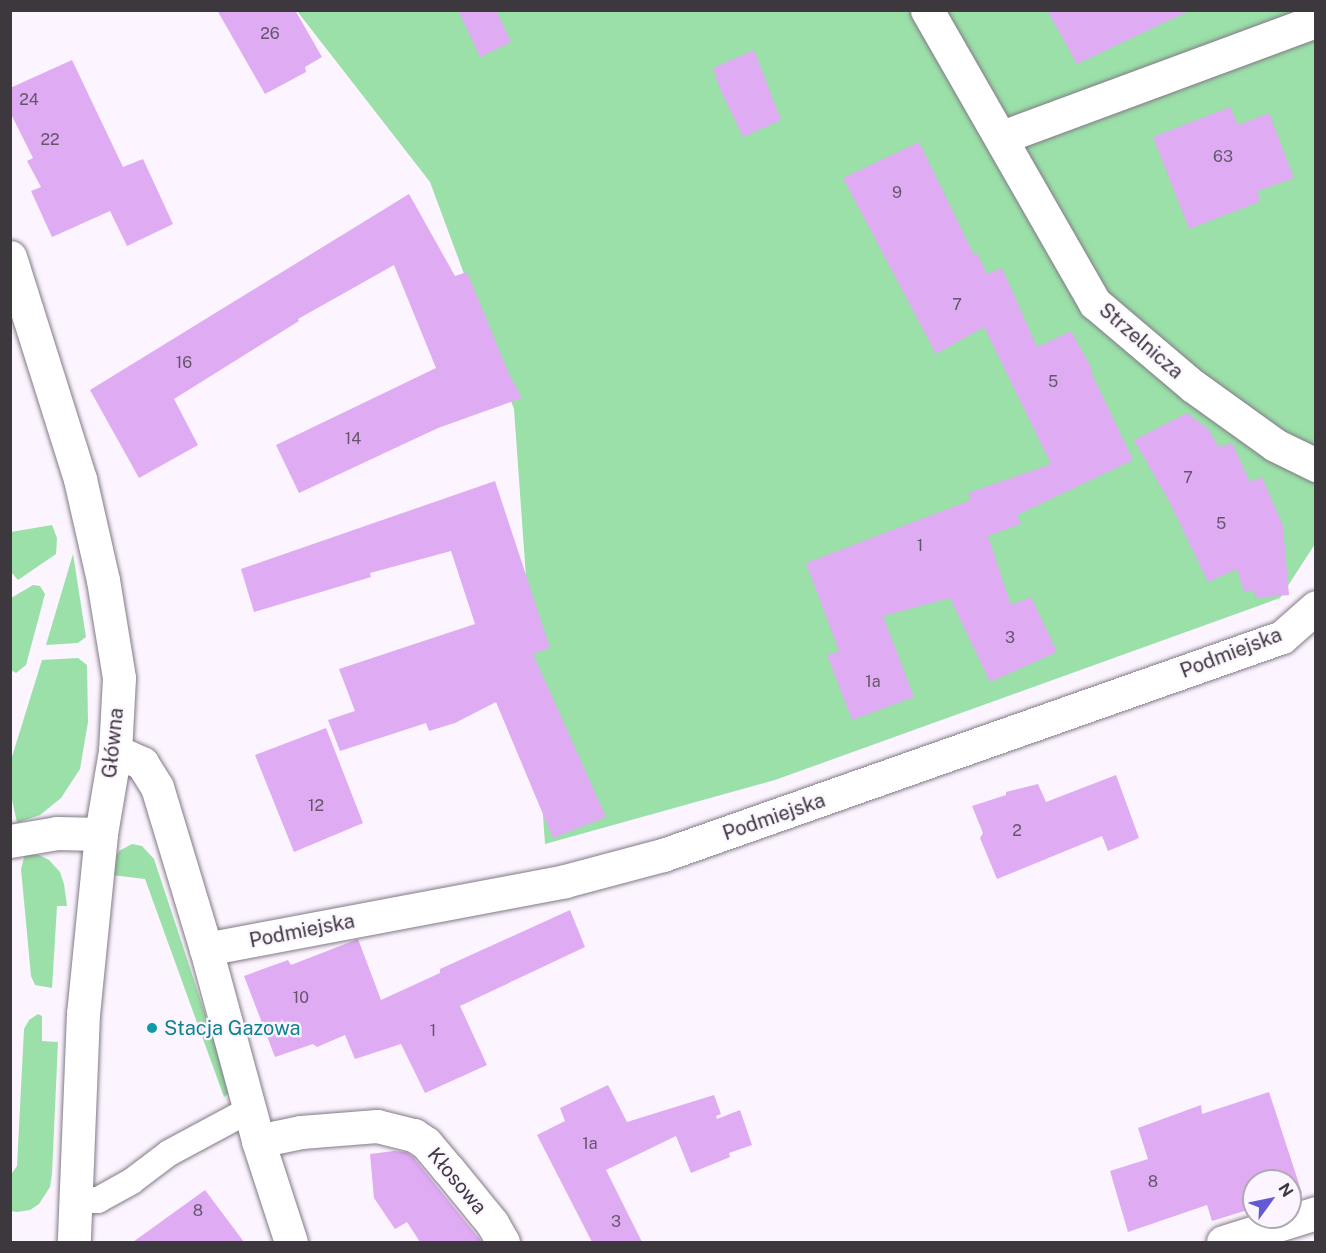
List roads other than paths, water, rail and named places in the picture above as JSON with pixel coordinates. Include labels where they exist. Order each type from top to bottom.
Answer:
[{"type":"street","name":"Strzelnicza","points":[[927,10],[1002,137],[1095,303],[1193,386],[1275,445],[1316,465]]},
{"type":"street","points":[[1002,137],[1316,21]]},
{"type":"street","name":"Główna","points":[[10,257],[80,479],[103,580],[119,678],[115,751],[101,834],[83,1013],[74,1242]]},
{"type":"street","name":"Podmiejska","points":[[206,949],[565,881],[663,855],[1282,637],[1316,607]]},
{"type":"street","points":[[115,751],[142,763],[157,787],[206,949],[258,1141],[291,1242]]},
{"type":"street","points":[[10,841],[57,833],[101,834]]},
{"type":"street","name":"Kłosowa","points":[[258,1141],[301,1132],[377,1126],[414,1135],[426,1143],[448,1169],[492,1223],[503,1242]]},
{"type":"street","points":[[1223,1242],[1316,1214]]},
{"type":"lane","points":[[75,1200],[98,1200],[132,1181],[170,1153],[251,1109]]},
{"type":"place","name":"Stacja Gazowa","points":[[152,1028]]}]
